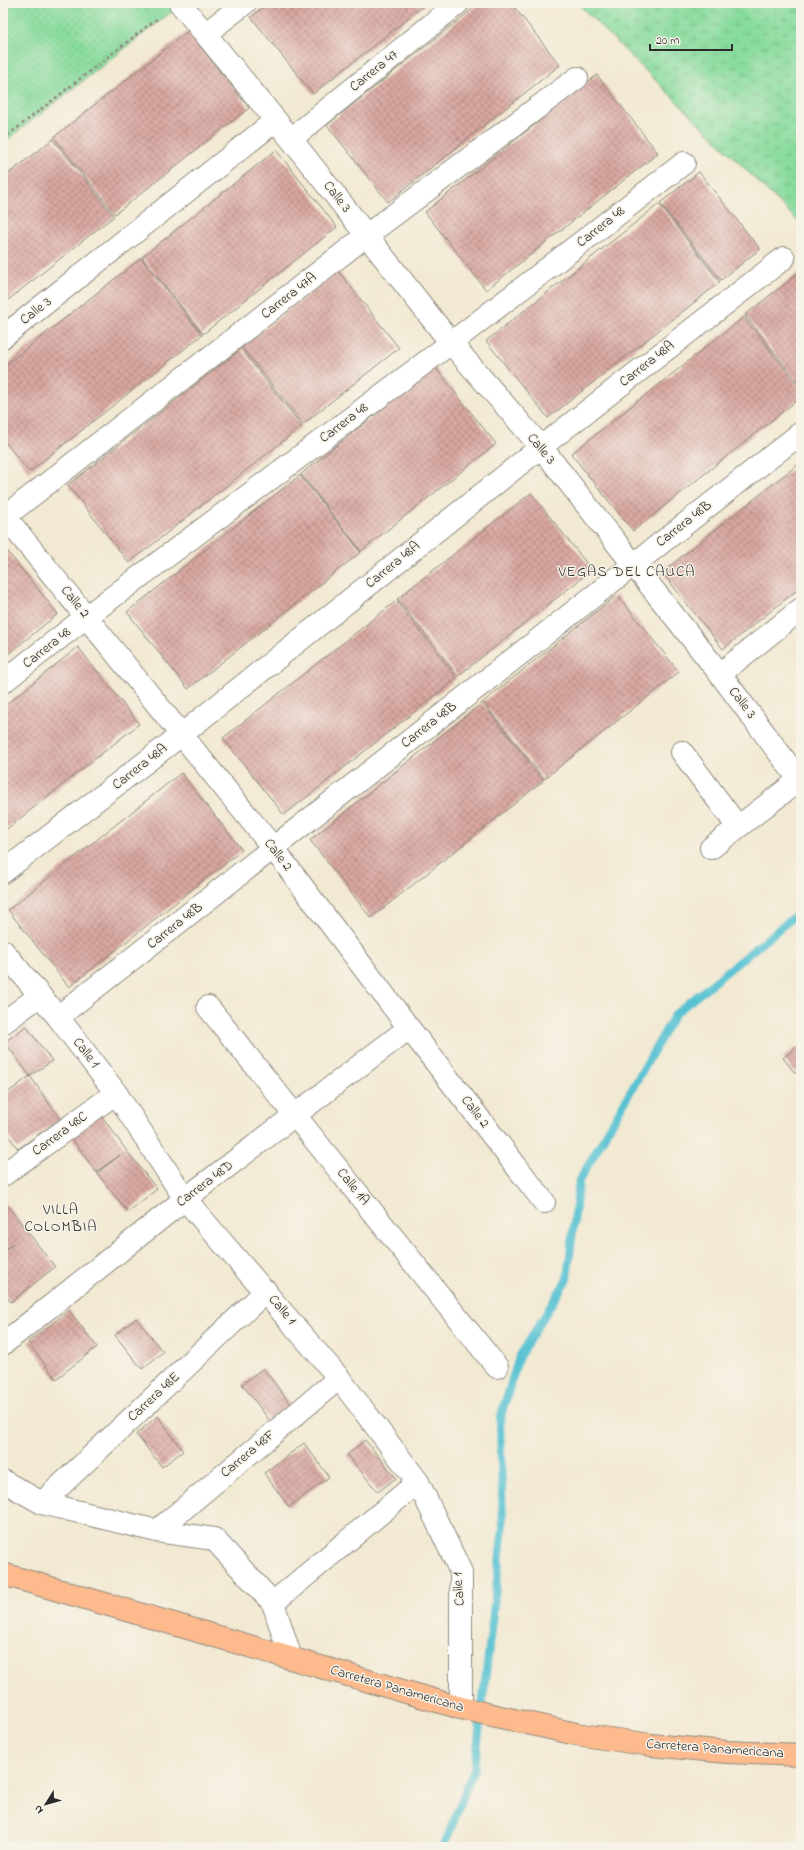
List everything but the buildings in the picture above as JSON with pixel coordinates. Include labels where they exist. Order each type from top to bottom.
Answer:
[{"type":"highway","name":"Carretera Panamericana","points":[[3,1574],[463,1709],[576,1734],[651,1745],[727,1752],[801,1755]]},
{"type":"street","points":[[205,34],[245,3]]},
{"type":"street","name":"Carrera 47","points":[[291,139],[458,3]]},
{"type":"street","name":"Calle 3","points":[[172,8],[205,34],[291,139],[451,343],[541,447],[720,674],[800,781]]},
{"type":"street","name":"Carrera 47A","points":[[4,516],[367,236],[577,78]]},
{"type":"street","name":"Calle 3","points":[[3,337],[275,121]]},
{"type":"street","name":"Carrera 48","points":[[3,682],[86,617],[451,343],[684,163]]},
{"type":"street","name":"Carrera 48A","points":[[3,872],[181,734],[541,447],[784,258]]},
{"type":"street","name":"Carrera 48B","points":[[58,1017],[633,564],[801,434]]},
{"type":"street","name":"Calle 2","points":[[4,516],[274,848],[409,1028],[544,1202]]},
{"type":"street","points":[[720,674],[801,609]]},
{"type":"street","points":[[682,752],[738,827]]},
{"type":"street","points":[[711,848],[800,781]]},
{"type":"street","name":"Calle 1","points":[[3,951],[58,1017],[116,1093],[185,1199],[266,1291],[339,1378],[418,1482],[461,1572],[463,1709]]},
{"type":"street","points":[[3,1023],[39,996]]},
{"type":"street","name":"Calle 1A","points":[[208,1007],[296,1115],[497,1368]]},
{"type":"street","name":"Carrera 48D","points":[[3,1344],[185,1199],[409,1028]]},
{"type":"street","name":"Carrera 48C","points":[[3,1175],[116,1093]]},
{"type":"street","name":"Carrera 48E","points":[[42,1503],[266,1291]]},
{"type":"street","name":"Carrera 48F","points":[[157,1531],[339,1378]]},
{"type":"street","points":[[3,1481],[42,1503],[157,1531],[214,1539],[273,1603],[291,1658]]},
{"type":"street","points":[[273,1603],[418,1482]]},
{"type":"path","points":[[3,139],[172,8]]},
{"type":"green space","points":[[3,3],[174,3],[178,7],[3,143]]},
{"type":"green space","points":[[577,3],[801,3],[801,224]]},
{"type":"waterway","points":[[442,1847],[444,1846],[475,1766],[503,1528],[500,1419],[519,1357],[567,1279],[579,1181],[675,1014],[801,911]]},
{"type":"district","name":"VEGAS DEL CAUCA","points":[[627,572]]},
{"type":"district","name":"VILLA COLOMBIA","points":[[61,1218]]}]
